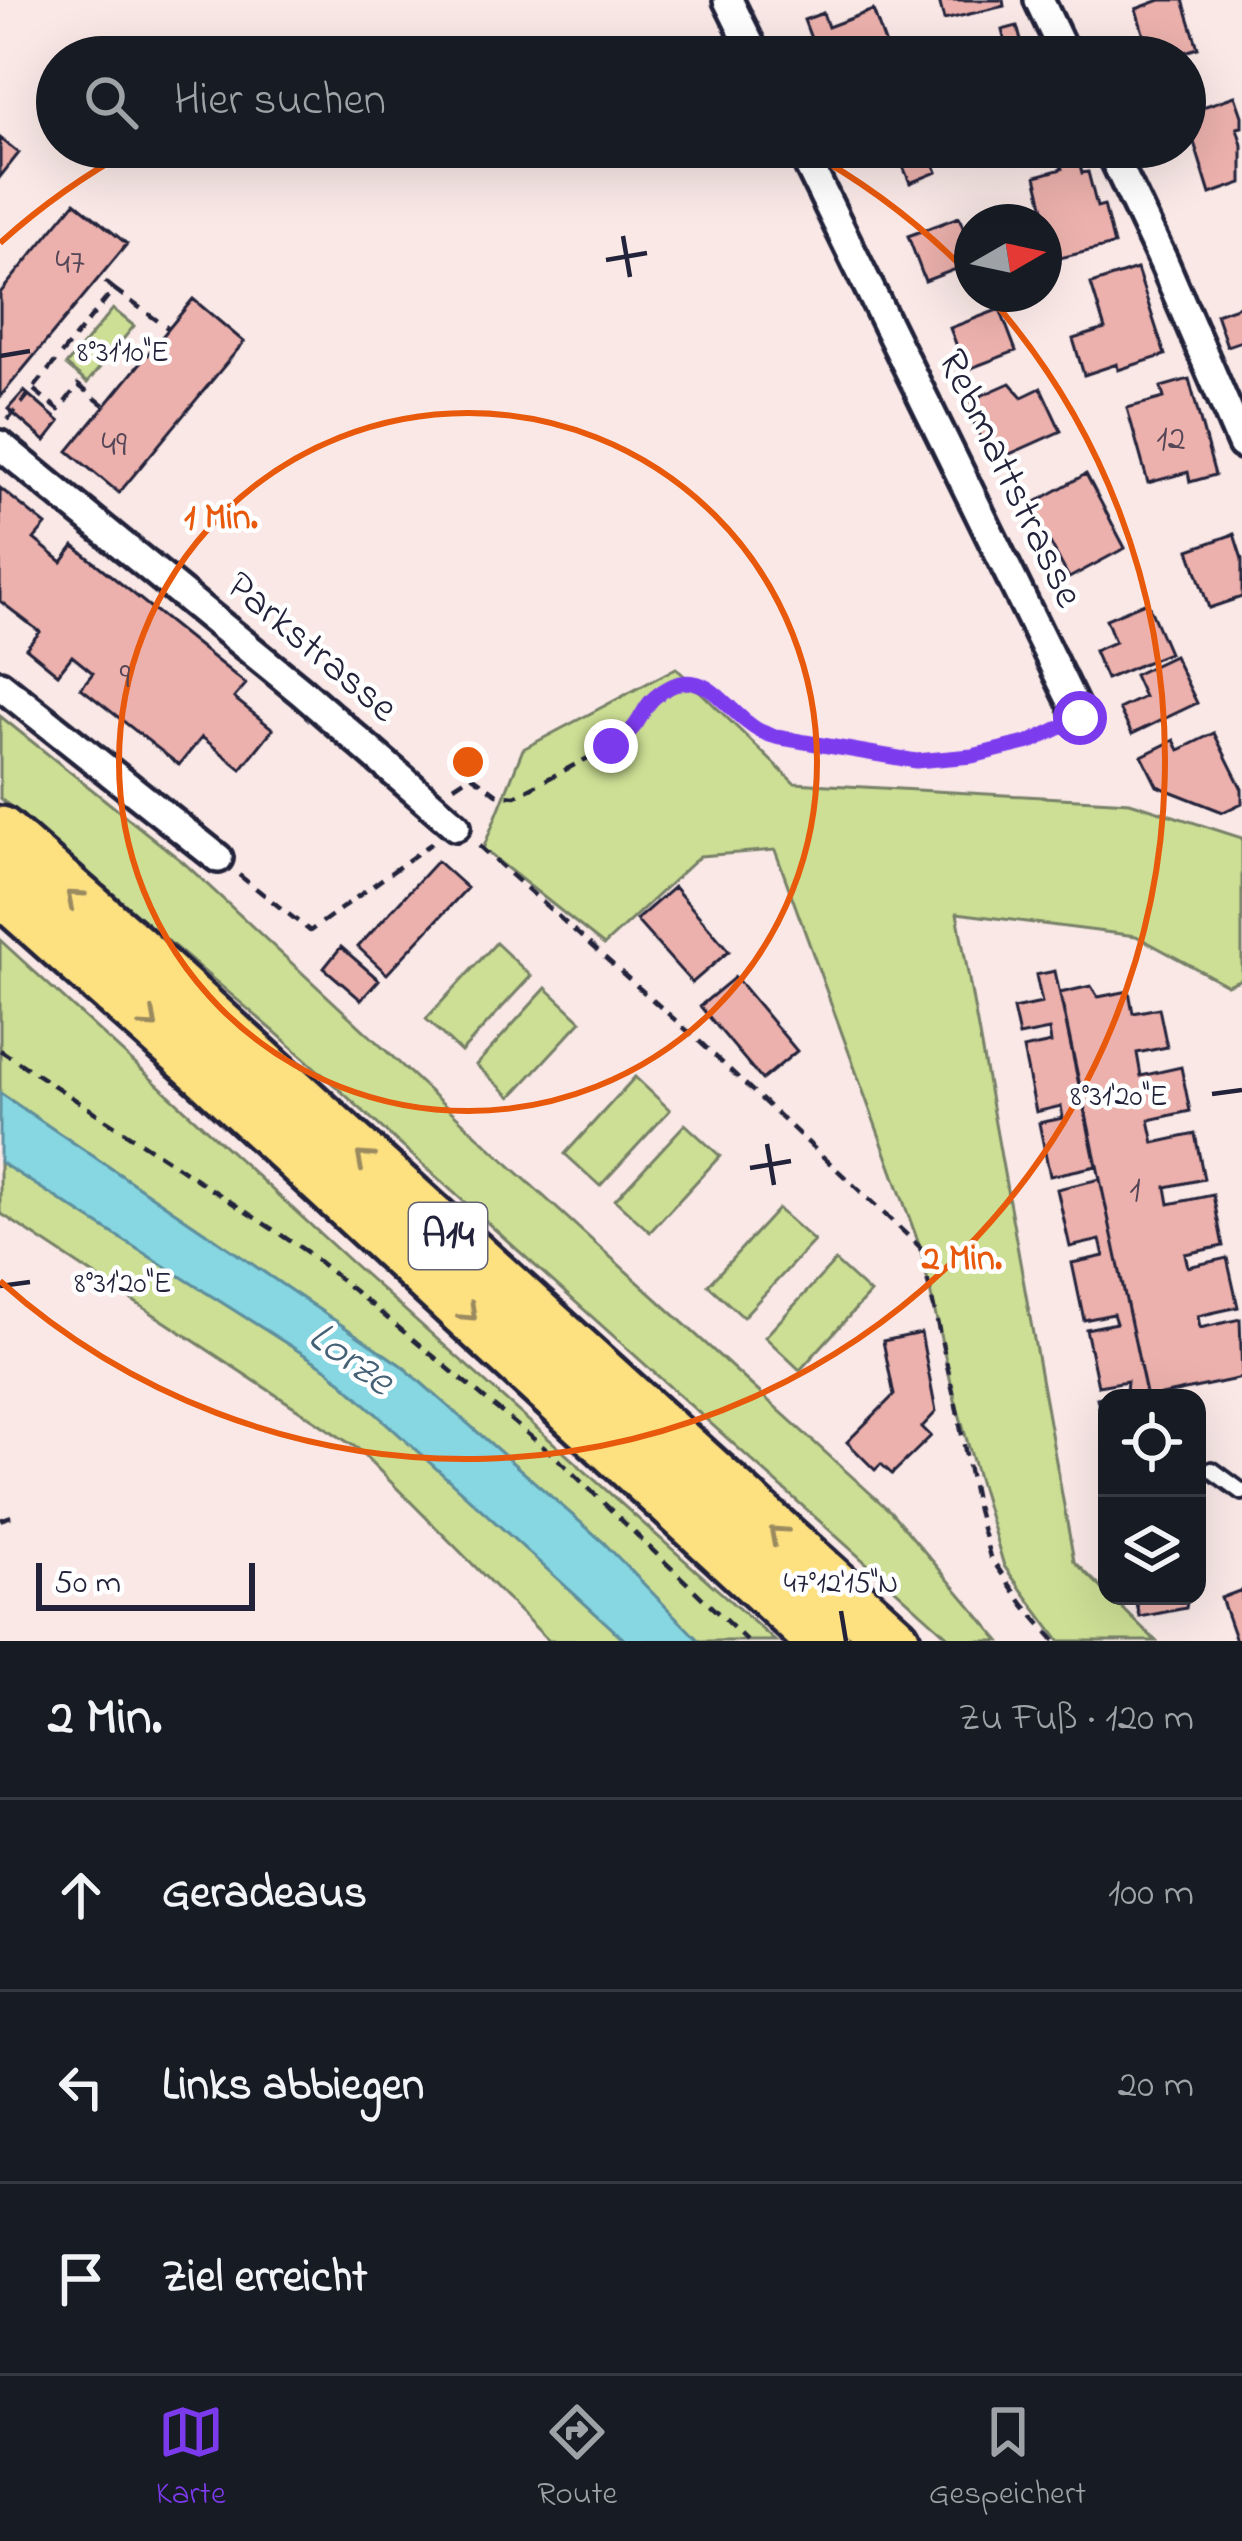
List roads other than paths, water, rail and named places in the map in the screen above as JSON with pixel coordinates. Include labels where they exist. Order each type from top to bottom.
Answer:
[{"type":"highway","name":"A14","points":[[0,833],[894,1641]]},
{"type":"highway","name":"A14","points":[[0,888],[244,1106],[823,1641]]},
{"type":"street","points":[[728,0],[746,36]]},
{"type":"street","points":[[1039,0],[1056,36]]},
{"type":"street","name":"Rebmattstrasse","points":[[810,168],[1080,718]]},
{"type":"street","points":[[1119,168],[1242,444]]},
{"type":"street","name":"Parkstrasse","points":[[5,431],[456,826]]},
{"type":"street","points":[[0,686],[218,858]]},
{"type":"lane","points":[[1212,1470],[1242,1492]]},
{"type":"water","name":"Lorze","points":[[0,1093],[402,1366],[603,1542],[699,1641],[626,1641],[327,1369],[0,1162]]}]
